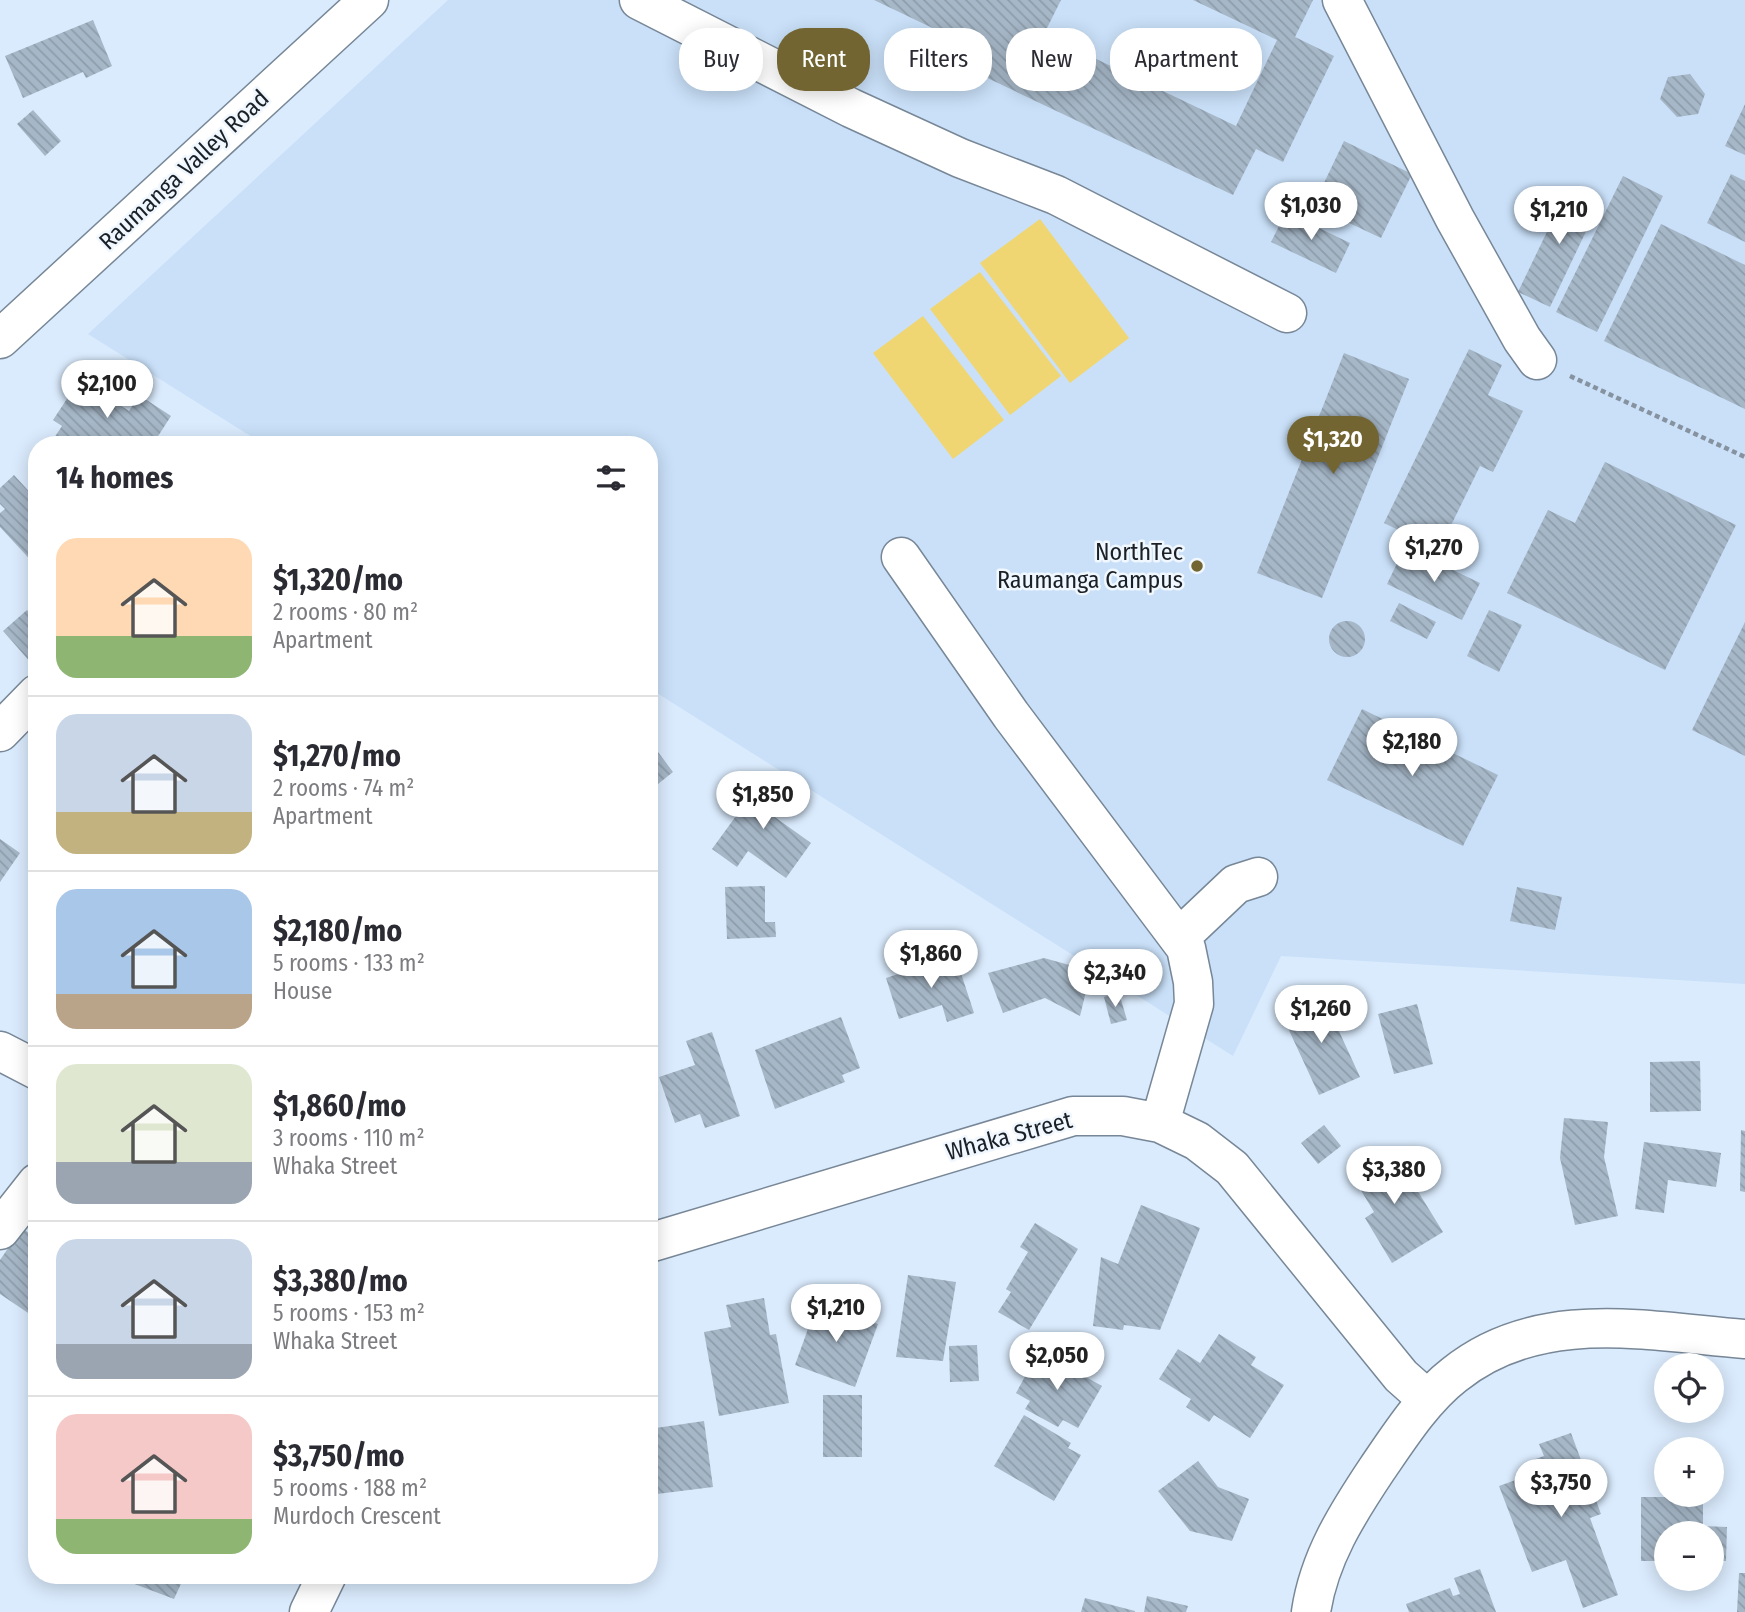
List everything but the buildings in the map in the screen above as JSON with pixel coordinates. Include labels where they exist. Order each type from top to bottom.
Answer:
[{"type":"street","name":"Raumanga Valley Road","points":[[0,340],[369,0]]},
{"type":"street","points":[[639,0],[850,108],[960,158],[1056,195],[1287,313]]},
{"type":"street","points":[[1342,0],[1455,219],[1522,339],[1537,360]]},
{"type":"street","points":[[901,557],[1011,715],[1186,948],[1194,982],[1194,1004],[1160,1123]]},
{"type":"street","points":[[0,732],[28,703]]},
{"type":"street","points":[[1178,938],[1236,884],[1258,877]]},
{"type":"street","points":[[0,1051],[28,1065]]},
{"type":"street","name":"Whaka Street","points":[[658,1239],[1073,1116],[1124,1116],[1160,1123],[1197,1141],[1232,1168],[1401,1376],[1428,1400]]},
{"type":"street","points":[[0,1230],[28,1194]]},
{"type":"street","points":[[1311,1612],[1315,1585],[1332,1542],[1383,1460],[1428,1400],[1452,1376],[1482,1354],[1548,1331],[1591,1327],[1745,1339]]},
{"type":"street","points":[[309,1612],[323,1584]]},
{"type":"path","points":[[1537,360],[1745,457]]},
{"type":"shaded area","name":"NorthTec Raumanga Campus","points":[[448,0],[1745,0],[1745,984],[1281,956],[1233,1056],[658,694],[658,436],[250,436],[88,334]]},
{"type":"shaded area","points":[[1040,219],[1129,338],[1070,383],[980,263]]},
{"type":"shaded area","points":[[980,272],[1061,376],[1010,415],[930,309]]},
{"type":"shaded area","points":[[923,316],[1004,420],[953,459],[873,353]]},
{"type":"place","name":"NorthTec Raumanga Campus","points":[[1197,566]]}]
